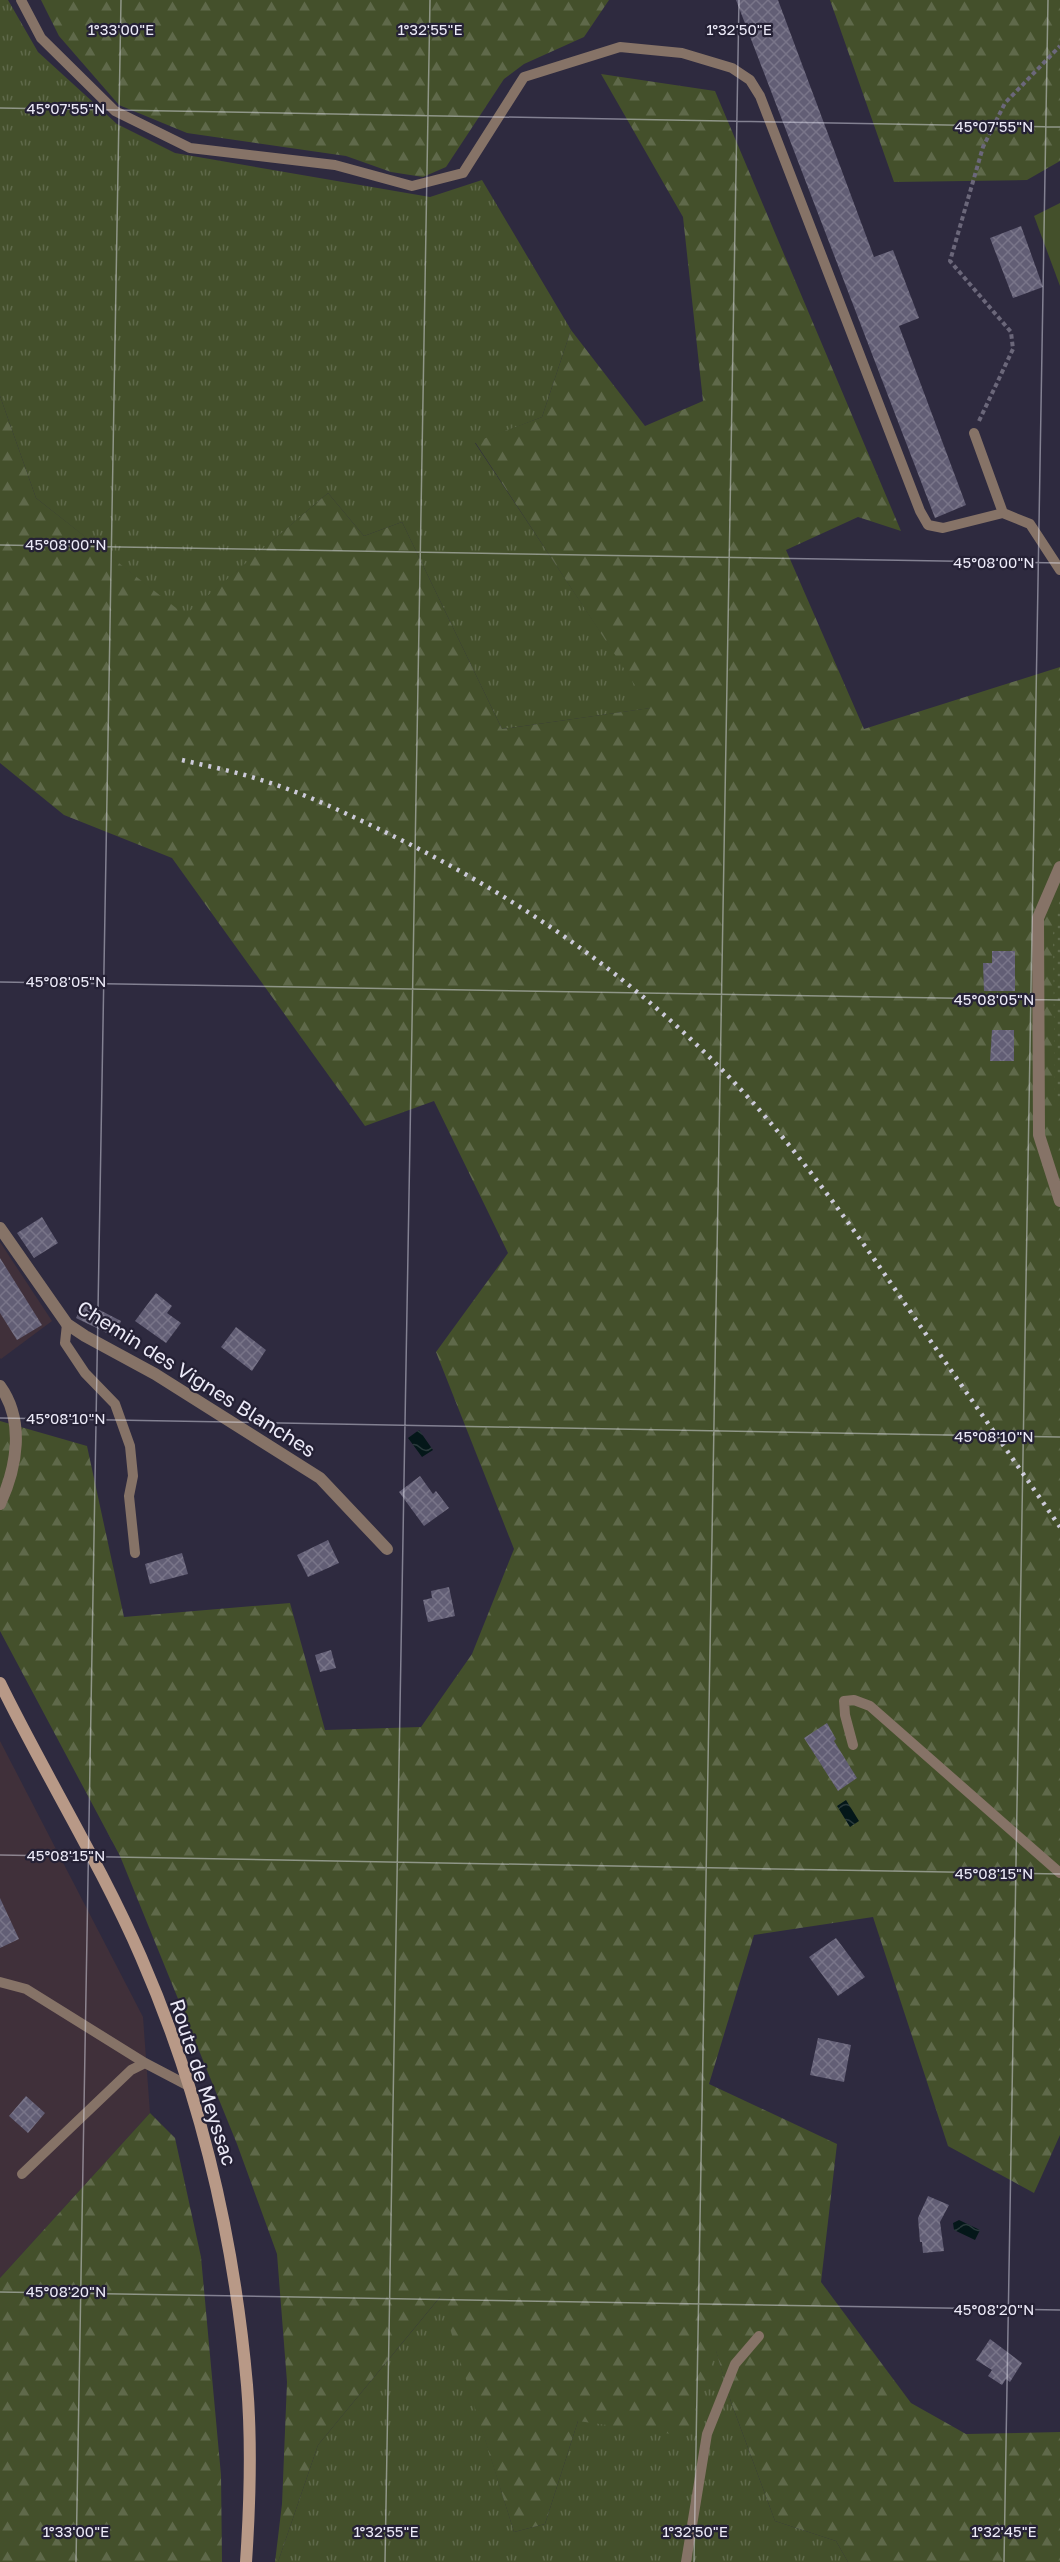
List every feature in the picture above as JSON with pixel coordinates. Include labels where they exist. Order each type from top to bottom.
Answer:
[{"type":"main road","name":"Route de Meyssac","points":[[0,1683],[141,1956],[204,2135],[229,2247],[247,2386],[250,2495],[246,2562]]},
{"type":"street","points":[[1060,867],[1038,918],[1039,1135],[1060,1200]]},
{"type":"street","name":"Chemin des Vignes Blanches","points":[[0,1228],[67,1324],[155,1374],[320,1478],[387,1549]]},
{"type":"street","points":[[0,1386],[10,1400],[18,1440],[8,1486],[0,1504]]},
{"type":"lane","points":[[21,0],[41,39],[115,111],[190,148],[335,165],[412,186],[463,173],[524,77],[620,47],[682,53],[732,69],[750,80],[760,96],[928,525],[943,528],[1003,513],[1030,524],[1060,570]]},
{"type":"lane","points":[[974,433],[1003,513]]},
{"type":"lane","points":[[67,1324],[65,1343],[85,1373],[115,1404],[130,1446],[133,1476],[129,1496],[135,1553]]},
{"type":"lane","points":[[853,1744],[845,1715],[844,1701],[854,1700],[870,1706],[1060,1873]]},
{"type":"lane","points":[[0,1982],[26,1989],[145,2063],[187,2085]]},
{"type":"lane","points":[[22,2174],[131,2070],[145,2063]]},
{"type":"lane","points":[[686,2562],[706,2434],[735,2364],[759,2336]]},
{"type":"path","points":[[974,433],[1013,349],[1011,332],[950,261],[983,147],[1005,104],[1060,46]]},
{"type":"shaded area","points":[[0,1242],[52,1321],[1,1359],[0,1358]]},
{"type":"shaded area","points":[[0,1741],[143,2017],[150,2113],[0,2278]]},
{"type":"green space","points":[[0,0],[8,0],[38,52],[117,124],[175,153],[430,197],[482,180],[571,330],[542,417],[475,443],[651,708],[502,729],[402,522],[364,536],[328,493],[185,616],[36,498],[0,396]]},
{"type":"green space","points":[[41,0],[609,0],[584,37],[524,64],[504,79],[446,167],[423,177],[391,172],[346,156],[187,133],[119,105],[59,36]]},
{"type":"green space","points":[[830,0],[1060,0],[1060,161],[1027,180],[894,182]]},
{"type":"green space","points":[[601,74],[715,91],[901,531],[858,517],[786,550],[864,729],[1060,667],[1060,2135],[1034,2193],[948,2146],[873,1917],[754,1935],[709,2084],[837,2144],[821,2282],[911,2403],[966,2434],[1060,2432],[1060,2562],[848,2562],[836,2541],[775,2521],[731,2402],[716,2351],[686,2436],[578,2421],[545,2524],[514,2532],[440,2297],[318,2445],[278,2562],[275,2562],[282,2504],[287,2382],[277,2254],[237,2144],[120,1856],[0,1631],[0,1421],[87,1446],[124,1617],[290,1603],[325,1730],[421,1727],[472,1654],[514,1549],[436,1352],[508,1253],[434,1101],[365,1126],[172,858],[64,815],[0,763],[0,396],[36,498],[185,615],[328,493],[364,536],[402,522],[502,729],[650,708],[475,442],[542,417],[571,330],[645,426],[703,401],[683,217]]},
{"type":"green space","points":[[1060,203],[1060,286],[1034,216]]},
{"type":"green space","points":[[1060,898],[1060,1105],[1055,1106],[1053,934]]},
{"type":"green space","points":[[150,2113],[175,2138],[201,2257],[221,2475],[222,2562],[0,2562],[0,2278]]},
{"type":"green space","points":[[441,2296],[514,2532],[545,2524],[578,2421],[716,2350],[731,2402],[775,2521],[836,2541],[848,2562],[278,2562],[318,2445]]},
{"type":"water","points":[[419,1430],[433,1450],[422,1457],[408,1438]]},
{"type":"water","points":[[846,1800],[859,1821],[850,1827],[837,1806]]},
{"type":"water","points":[[959,2220],[980,2230],[975,2240],[954,2230],[953,2223]]},
{"type":"building","points":[[736,0],[778,0],[874,257],[893,250],[919,318],[899,326],[966,505],[935,518]]},
{"type":"building","points":[[1021,226],[1043,287],[1013,298],[990,238]]},
{"type":"building","points":[[992,951],[1015,951],[1015,991],[984,991],[983,963],[992,963]]},
{"type":"building","points":[[992,1030],[1014,1030],[1014,1061],[990,1061]]},
{"type":"building","points":[[42,1217],[58,1243],[34,1258],[17,1233]]},
{"type":"building","points":[[0,1258],[42,1325],[17,1340],[0,1313]]},
{"type":"building","points":[[156,1293],[172,1306],[167,1313],[181,1323],[166,1343],[135,1321]]},
{"type":"building","points":[[84,1302],[121,1321],[115,1337],[76,1318]]},
{"type":"building","points":[[236,1327],[266,1350],[252,1371],[221,1347]]},
{"type":"building","points":[[420,1476],[433,1494],[436,1491],[449,1508],[424,1526],[399,1492]]},
{"type":"building","points":[[328,1540],[339,1563],[308,1577],[297,1555]]},
{"type":"building","points":[[182,1553],[188,1574],[150,1584],[145,1564]]},
{"type":"building","points":[[449,1587],[455,1616],[428,1622],[423,1600],[432,1598],[431,1591]]},
{"type":"building","points":[[331,1650],[336,1668],[320,1672],[315,1655]]},
{"type":"building","points":[[827,1723],[836,1739],[834,1741],[857,1778],[838,1791],[804,1738]]},
{"type":"building","points":[[0,1898],[19,1939],[0,1948]]},
{"type":"building","points":[[836,1938],[865,1977],[838,1996],[809,1957]]},
{"type":"building","points":[[818,2038],[851,2045],[844,2082],[810,2075]]},
{"type":"building","points":[[26,2096],[45,2113],[28,2133],[9,2116]]},
{"type":"building","points":[[928,2196],[949,2205],[940,2222],[944,2251],[923,2253],[918,2218]]},
{"type":"building","points":[[990,2339],[1022,2363],[1010,2382],[1006,2379],[1002,2385],[988,2376],[992,2370],[976,2360]]},
{"type":"railway","points":[[182,760],[249,776],[326,804],[447,864],[501,895],[553,929],[653,1005],[743,1092],[801,1160],[866,1247],[1060,1527]]}]
